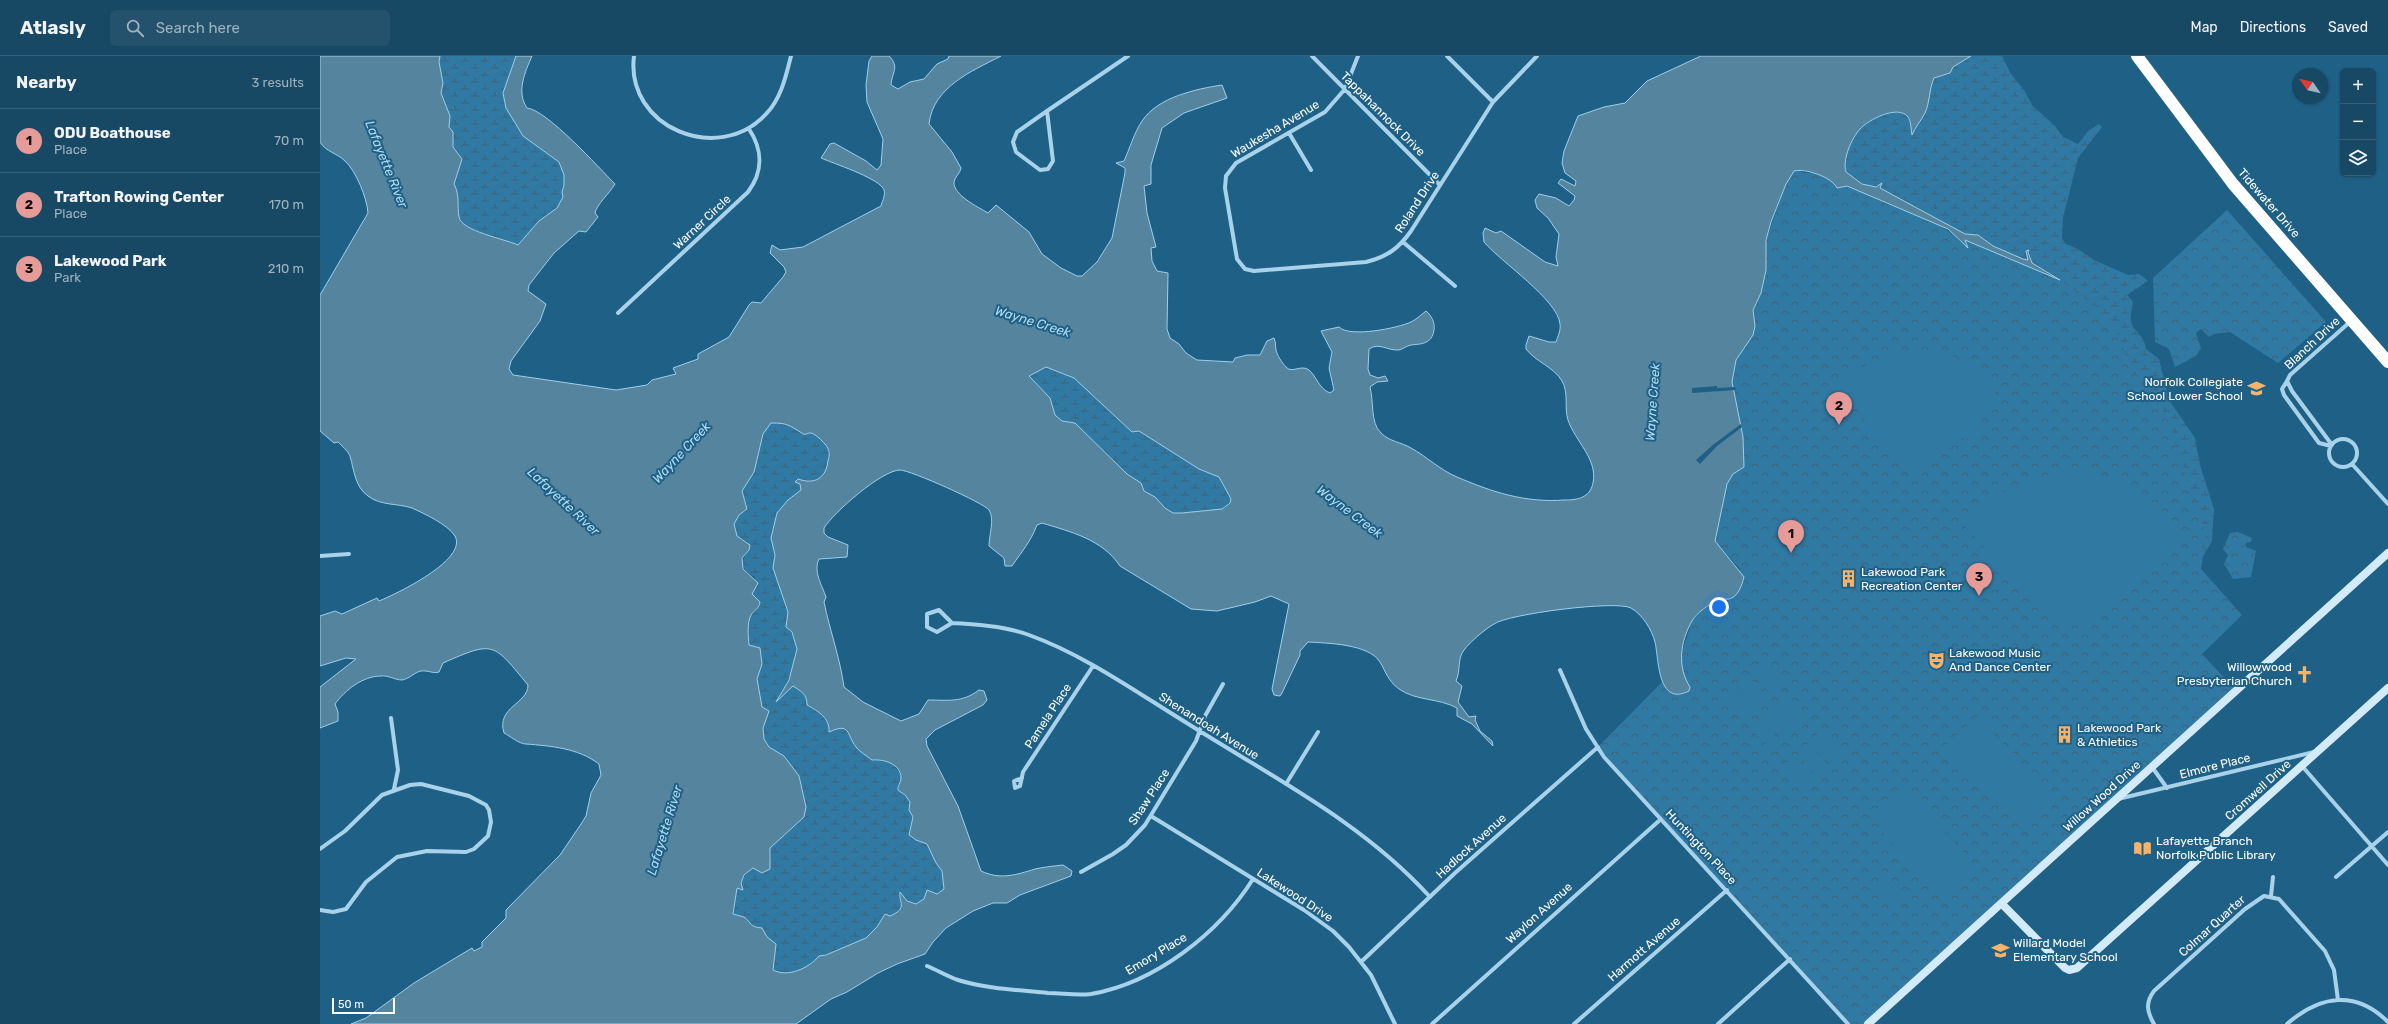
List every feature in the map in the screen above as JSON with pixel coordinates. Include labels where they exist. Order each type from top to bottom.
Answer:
[{"type":"highway","name":"Tidewater Drive","points":[[2137,56],[2233,184],[2388,362]]},
{"type":"street","points":[[634,56],[633,66],[635,82],[648,108],[666,125],[677,131],[692,136],[719,139],[738,135],[749,129],[763,118],[774,103],[787,73],[791,56]]},
{"type":"street","points":[[1047,111],[1053,162],[1048,169],[1040,170],[1016,152],[1013,142],[1017,132],[1047,111],[1128,56]]},
{"type":"street","name":"Tappahannock Drive","points":[[1312,56],[1440,185]]},
{"type":"street","name":"Waukesha Avenue","points":[[1240,264],[1237,259],[1225,188],[1226,178],[1230,169],[1236,163],[1325,112],[1345,89],[1358,56]]},
{"type":"street","points":[[1447,56],[1493,102]]},
{"type":"street","name":"Roland Drive","points":[[1240,264],[1245,269],[1254,271],[1366,262],[1389,254],[1403,242],[1493,102],[1537,56]]},
{"type":"street","name":"Warner Circle","points":[[618,313],[742,198],[754,185],[758,176],[760,154],[758,145],[749,129]]},
{"type":"street","points":[[1289,133],[1310,170]]},
{"type":"street","points":[[1403,242],[1455,286]]},
{"type":"street","name":"Blanch Drive","points":[[2332,446],[2320,443],[2284,395],[2282,389],[2290,375],[2352,320]]},
{"type":"street","name":"Blanch Drive","points":[[2287,381],[2292,391],[2332,446]]},
{"type":"street","points":[[2341,440],[2353,443],[2357,456],[2352,464],[2344,467],[2335,464],[2330,456],[2332,446],[2341,440]]},
{"type":"street","points":[[2352,464],[2388,504]]},
{"type":"street","name":"Willow Wood Drive","points":[[1868,1024],[2388,553]]},
{"type":"street","points":[[320,556],[349,554]]},
{"type":"street","name":"Shenandoah Avenue","points":[[952,623],[939,610],[931,611],[927,614],[927,627],[937,632],[952,623],[982,625],[1029,635],[1093,666],[1332,812],[1379,847],[1407,872],[1430,897]]},
{"type":"street","name":"Pamela Place","points":[[1022,778],[1024,772],[1093,666]]},
{"type":"street","name":"Huntington Place","points":[[1560,670],[1586,729],[1598,748],[1848,1024]]},
{"type":"street","name":"Shaw Place","points":[[1081,872],[1126,845],[1151,816],[1196,741],[1205,716],[1223,684]]},
{"type":"street","name":"Cromwell Drive","points":[[2002,904],[2065,968],[2069,970],[2077,968],[2388,688]]},
{"type":"street","points":[[391,718],[398,770],[394,789]]},
{"type":"street","points":[[1286,784],[1318,732]]},
{"type":"street","name":"Hadlock Avenue","points":[[1362,962],[1430,897],[1598,748]]},
{"type":"street","name":"Elmore Place","points":[[2116,800],[2318,751]]},
{"type":"street","points":[[2302,766],[2388,865]]},
{"type":"street","points":[[2152,767],[2167,788]]},
{"type":"street","points":[[320,849],[345,831],[382,795],[394,789],[415,784],[421,784],[476,799],[486,805],[489,810],[491,822],[488,836],[479,846],[466,852],[427,851],[397,857],[366,882],[346,909],[333,912],[320,910]]},
{"type":"street","name":"Lakewood Drive","points":[[1151,816],[1319,920],[1344,942],[1362,962],[1377,985],[1395,1024]]},
{"type":"street","name":"Waylon Avenue","points":[[1432,1024],[1661,819]]},
{"type":"street","points":[[2336,877],[2388,832]]},
{"type":"street","points":[[2273,877],[2271,896],[2279,899],[2325,951],[2334,970],[2338,1000]]},
{"type":"street","name":"Emory Place","points":[[927,966],[957,980],[996,988],[1080,995],[1108,990],[1138,978],[1174,958],[1202,938],[1232,909],[1253,879]]},
{"type":"street","name":"Harmott Avenue","points":[[1574,1024],[1727,890]]},
{"type":"street","name":"Colmar Quarter","points":[[2154,1024],[2147,1009],[2150,996],[2154,991],[2254,902],[2264,896],[2271,896]]},
{"type":"street","points":[[1718,1024],[1790,959]]},
{"type":"street","points":[[2287,1024],[2316,1005],[2349,999],[2377,1011],[2388,1022]]},
{"type":"green space","points":[[440,56],[516,56],[523,136],[559,162],[564,175],[562,192],[564,197],[557,208],[539,221],[518,245],[475,230],[462,222],[459,217],[458,196],[454,184],[462,159],[453,147],[453,132],[449,127],[450,116],[441,93],[443,83],[439,62]]},
{"type":"green space","points":[[1971,56],[2002,56],[2011,74],[2024,90],[2032,105],[2055,126],[2063,137],[2078,144],[2088,131],[2099,124],[2102,127],[2078,158],[2063,218],[2062,239],[2066,244],[2078,249],[2094,260],[2128,275],[2139,274],[2148,281],[2127,295],[2133,302],[2131,321],[2134,328],[2141,336],[2146,349],[2159,359],[2169,400],[2195,438],[2200,465],[2214,509],[2212,541],[2201,560],[2056,278],[2032,263],[2029,250],[2026,251],[2028,260],[2023,259],[1993,246],[1978,235],[1965,234],[1880,188],[1882,184],[1872,186],[1862,184],[1853,179],[1846,172],[1845,161],[1851,144],[1864,125],[1883,115],[1897,113],[1908,118],[1912,134],[1925,112],[1930,86],[1934,78],[1950,73],[1953,67]]},
{"type":"green space","points":[[1797,170],[1805,173],[1819,173],[1835,182],[1875,197],[1886,204],[1922,216],[1949,231],[1960,242],[1961,241],[1967,246],[1964,240],[2060,280],[2109,316],[2133,371],[2167,418],[2206,534],[2201,569],[2242,615],[2202,654],[2236,690],[1868,1024],[1847,1024],[1598,747],[1662,682],[1664,686],[1690,687],[1683,676],[1680,658],[1692,621],[1701,611],[1720,597],[1740,569],[1715,541],[1727,484],[1733,474],[1740,426],[1732,382],[1736,360],[1754,326],[1753,310],[1761,293],[1766,270],[1766,240],[1786,184],[1794,171]]},
{"type":"green space","points":[[2227,210],[2326,322],[2278,363],[2230,332],[2214,334],[2209,337],[2201,329],[2196,333],[2201,348],[2196,356],[2175,367],[2169,349],[2155,342],[2153,278]]},
{"type":"green space","points":[[1903,352],[1951,356],[1974,367],[2003,402],[1979,423],[1978,439],[1960,438],[1921,470],[1906,470],[1876,434],[1866,433],[1867,422],[1836,385],[1867,364],[1884,357]]},
{"type":"green space","points":[[1047,367],[1074,378],[1132,432],[1139,431],[1199,469],[1219,477],[1231,500],[1222,509],[1173,513],[1165,508],[1155,497],[1144,491],[1141,483],[1127,474],[1075,423],[1062,421],[1055,415],[1050,398],[1029,376],[1034,371]]},
{"type":"green space","points":[[771,423],[788,425],[804,434],[814,434],[827,446],[829,450],[827,468],[822,476],[818,479],[809,481],[797,479],[796,482],[800,484],[801,490],[788,500],[777,513],[771,538],[775,555],[773,568],[788,612],[786,627],[796,644],[796,653],[791,673],[777,700],[793,686],[805,696],[807,705],[822,714],[829,726],[844,728],[849,732],[856,746],[872,760],[882,760],[894,766],[902,779],[897,787],[910,802],[909,810],[913,817],[909,835],[916,840],[927,843],[936,863],[942,871],[944,889],[916,904],[907,901],[900,892],[901,908],[890,916],[885,914],[877,927],[866,938],[826,955],[819,956],[804,968],[785,973],[773,970],[776,944],[767,937],[762,928],[753,926],[744,917],[733,914],[737,888],[743,890],[741,883],[743,879],[752,870],[769,862],[771,857],[770,848],[804,817],[806,807],[799,776],[784,756],[769,747],[764,739],[763,728],[769,711],[762,708],[757,679],[762,664],[760,649],[749,645],[748,639],[750,618],[759,607],[760,603],[752,594],[755,577],[744,569],[743,565],[744,558],[749,550],[748,542],[737,536],[734,524],[739,515],[746,511],[747,505],[742,491],[754,472],[763,434]]},
{"type":"green space","points":[[2063,473],[2093,473],[2124,483],[2136,490],[2158,507],[2187,537],[2088,621],[2049,619],[1963,524],[1974,513],[2008,489],[2034,479]]},
{"type":"green space","points":[[2238,532],[2252,538],[2251,542],[2246,543],[2246,547],[2256,551],[2251,577],[2233,579],[2224,564],[2228,555],[2223,549],[2230,533]]},
{"type":"green space","points":[[1760,662],[1781,684],[1770,694],[1750,671]]},
{"type":"green space","points":[[1747,674],[1767,696],[1756,706],[1736,684]]},
{"type":"green space","points":[[1733,687],[1753,709],[1743,719],[1723,696]]},
{"type":"green space","points":[[1790,697],[1811,719],[1800,729],[1780,707]]},
{"type":"green space","points":[[1777,709],[1797,731],[1787,740],[1767,718]]},
{"type":"green space","points":[[1978,716],[2057,801],[2024,832],[1945,746]]},
{"type":"green space","points":[[1763,721],[1783,744],[1773,753],[1753,731]]},
{"type":"green space","points":[[1821,731],[1842,753],[1831,763],[1811,740]]},
{"type":"green space","points":[[1808,743],[1828,765],[1817,775],[1797,752]]},
{"type":"green space","points":[[1794,756],[1814,778],[1804,787],[1784,765]]},
{"type":"green space","points":[[1903,785],[1980,871],[1946,902],[1869,816]]},
{"type":"green space","points":[[1886,880],[1904,899],[1893,909],[1876,890]]},
{"type":"water","points":[[320,56],[440,56],[439,62],[443,83],[441,93],[450,116],[449,127],[453,132],[453,147],[462,159],[454,184],[458,196],[459,217],[462,222],[475,230],[518,245],[539,221],[557,208],[563,197],[562,192],[564,185],[564,175],[559,162],[523,136],[506,108],[503,93],[516,56],[532,56],[524,75],[522,89],[522,95],[527,108],[536,111],[547,118],[585,153],[615,184],[598,206],[595,213],[598,217],[586,232],[579,231],[554,253],[529,285],[528,291],[546,304],[540,321],[511,361],[509,369],[513,375],[616,390],[647,385],[652,380],[676,374],[673,368],[698,359],[698,354],[729,337],[749,305],[752,302],[761,303],[786,272],[784,267],[770,253],[772,245],[780,250],[803,247],[881,206],[885,192],[879,184],[864,175],[821,158],[830,144],[834,143],[866,161],[877,170],[881,165],[883,139],[867,102],[866,85],[869,61],[872,56],[889,56],[895,67],[891,85],[898,89],[910,82],[924,79],[937,64],[948,59],[949,56],[1001,56],[967,74],[946,90],[932,111],[929,124],[952,152],[961,168],[954,182],[957,191],[973,204],[988,213],[996,205],[1029,232],[1042,254],[1061,268],[1077,276],[1082,276],[1097,262],[1112,238],[1125,173],[1125,168],[1116,163],[1124,161],[1142,121],[1149,113],[1167,100],[1189,92],[1222,85],[1227,98],[1184,113],[1162,128],[1151,165],[1151,184],[1144,186],[1147,213],[1156,247],[1151,248],[1152,261],[1157,271],[1168,273],[1167,329],[1170,338],[1179,344],[1186,353],[1197,360],[1233,362],[1235,358],[1247,355],[1260,355],[1267,341],[1274,338],[1277,354],[1288,369],[1306,368],[1312,373],[1323,389],[1330,393],[1334,390],[1329,368],[1332,352],[1321,331],[1339,327],[1353,332],[1363,332],[1396,327],[1411,322],[1426,311],[1431,317],[1434,325],[1433,335],[1428,341],[1422,344],[1409,345],[1399,350],[1376,346],[1369,349],[1368,369],[1370,375],[1378,378],[1385,376],[1388,381],[1377,382],[1370,387],[1375,424],[1384,436],[1411,448],[1445,471],[1457,477],[1496,492],[1536,500],[1578,499],[1589,492],[1593,483],[1594,474],[1589,458],[1571,428],[1568,420],[1566,395],[1562,381],[1559,376],[1530,354],[1526,349],[1529,336],[1549,342],[1556,342],[1560,326],[1557,314],[1540,293],[1484,242],[1483,233],[1485,228],[1496,233],[1501,231],[1545,262],[1558,266],[1556,257],[1559,234],[1548,218],[1537,208],[1535,200],[1539,194],[1556,198],[1569,206],[1574,200],[1575,196],[1558,183],[1561,179],[1575,186],[1576,181],[1565,173],[1562,163],[1564,151],[1578,116],[1604,107],[1625,103],[1647,81],[1701,56],[1971,56],[1953,67],[1950,73],[1934,78],[1925,113],[1912,135],[1909,119],[1903,113],[1897,112],[1883,115],[1864,125],[1848,149],[1845,161],[1846,172],[1862,184],[1876,187],[1882,183],[1880,188],[1965,234],[1978,235],[1993,246],[2023,259],[2028,260],[2026,251],[2029,250],[2028,252],[2032,263],[2060,280],[1965,240],[1968,248],[1948,229],[1847,186],[1837,188],[1830,180],[1818,174],[1799,170],[1794,171],[1786,184],[1771,222],[1766,240],[1766,270],[1761,293],[1753,310],[1755,326],[1753,335],[1736,360],[1732,382],[1743,437],[1744,467],[1733,474],[1727,484],[1715,541],[1744,577],[1741,587],[1735,596],[1729,599],[1718,599],[1706,607],[1694,618],[1688,629],[1683,646],[1682,663],[1683,671],[1690,687],[1689,691],[1679,694],[1671,692],[1665,687],[1659,669],[1652,632],[1643,618],[1631,608],[1621,606],[1605,606],[1562,609],[1503,620],[1486,629],[1464,650],[1460,657],[1456,681],[1462,686],[1458,702],[1469,717],[1476,716],[1475,720],[1480,731],[1492,741],[1493,746],[1472,724],[1457,716],[1457,708],[1443,702],[1413,696],[1399,689],[1390,680],[1375,656],[1367,651],[1357,648],[1336,644],[1308,642],[1300,651],[1300,655],[1282,693],[1280,696],[1274,695],[1272,689],[1289,604],[1271,596],[1255,602],[1217,611],[1191,609],[1120,566],[1113,557],[1095,543],[1075,533],[1042,523],[1037,525],[1029,542],[1012,566],[1005,566],[1004,558],[989,546],[992,518],[989,510],[961,494],[917,475],[900,470],[892,472],[870,484],[859,493],[829,521],[824,528],[824,533],[828,537],[848,545],[847,557],[819,559],[817,564],[819,578],[826,597],[824,602],[844,687],[863,702],[901,721],[919,714],[928,700],[955,700],[967,697],[979,690],[984,691],[987,700],[983,705],[935,730],[926,739],[927,746],[958,806],[981,871],[988,874],[1008,876],[1038,868],[1063,865],[1072,871],[1071,876],[1020,895],[1007,903],[993,903],[973,911],[946,928],[933,942],[925,954],[897,964],[878,973],[847,992],[831,999],[796,1024],[351,1024],[366,1018],[414,983],[472,948],[474,951],[482,947],[482,942],[506,918],[506,910],[560,855],[586,816],[591,793],[601,775],[599,764],[582,754],[555,747],[523,744],[504,733],[504,717],[508,711],[523,697],[527,691],[528,685],[507,661],[492,650],[484,649],[473,651],[460,656],[443,663],[439,672],[435,673],[421,671],[402,680],[384,676],[368,678],[361,681],[349,689],[335,704],[338,712],[338,721],[320,728],[320,687],[356,659],[346,658],[320,666],[320,616],[335,611],[342,614],[377,598],[379,601],[414,584],[441,565],[451,555],[456,545],[455,536],[447,527],[423,513],[401,505],[384,503],[368,496],[360,488],[348,452],[338,442],[334,443],[320,431],[320,295],[368,213],[363,193],[357,178],[349,165],[339,156],[325,148],[320,142]],"holes":[[[1046,367],[1074,378],[1132,432],[1139,431],[1199,469],[1219,477],[1231,499],[1230,503],[1222,509],[1182,513],[1173,513],[1165,508],[1155,497],[1144,491],[1141,483],[1127,474],[1075,423],[1062,421],[1055,415],[1050,398],[1029,376]],[[771,423],[781,423],[788,425],[804,434],[814,434],[829,450],[827,467],[819,479],[810,481],[798,479],[795,482],[800,484],[801,490],[788,500],[777,513],[771,538],[775,555],[773,568],[788,612],[786,627],[792,632],[797,649],[789,680],[776,702],[793,686],[805,696],[807,705],[819,712],[825,719],[828,723],[829,732],[841,728],[845,729],[859,751],[872,760],[882,760],[891,763],[898,769],[901,778],[898,790],[905,795],[910,802],[909,810],[913,817],[909,835],[916,840],[927,844],[936,863],[942,871],[944,889],[937,894],[927,890],[924,899],[916,904],[907,901],[900,892],[901,908],[890,916],[885,914],[877,927],[866,938],[826,955],[819,956],[804,968],[785,973],[773,970],[776,944],[767,937],[762,928],[753,926],[744,917],[733,914],[737,888],[743,890],[741,883],[744,875],[753,868],[762,873],[770,869],[770,848],[804,817],[806,807],[799,776],[784,756],[769,747],[764,739],[763,728],[769,711],[762,707],[757,679],[762,664],[760,648],[749,645],[748,634],[750,618],[752,613],[759,606],[760,602],[752,594],[758,583],[743,569],[742,558],[749,550],[750,545],[737,536],[734,524],[739,515],[747,509],[742,491],[754,472],[763,434]]]},
{"type":"pier","points":[[1717,386],[1717,388],[1735,387],[1736,390],[1692,393],[1692,388]]},
{"type":"pier","points":[[1741,424],[1742,427],[1717,446],[1700,464],[1696,460],[1714,444]]},
{"type":"place","name":"Norfolk Collegiate School Lower School","points":[[2256,389]]},
{"type":"place","name":"Trafton Rowing Center","points":[[1839,425]]},
{"type":"place","name":"ODU Boathouse","points":[[1791,553]]},
{"type":"place","name":"Lakewood Park Recreation Center","points":[[1848,579]]},
{"type":"place","name":"Lakewood Park","points":[[1979,596]]},
{"type":"place","name":"Lakewood Music And Dance Center","points":[[1936,660]]},
{"type":"place","name":"Willowwood Presbyterian Church","points":[[2305,674]]},
{"type":"place","name":"Lakewood Park & Athletics","points":[[2064,735]]},
{"type":"place","name":"Lafayette Branch Norfolk Public Library","points":[[2143,848]]},
{"type":"place","name":"Willard Model Elementary School","points":[[2000,950]]},
{"type":"water label","name":"Lafayette River","points":[[387,164]]},
{"type":"water label","name":"Wayne Creek","points":[[1033,321]]},
{"type":"water label","name":"Wayne Creek","points":[[1652,402]]},
{"type":"water label","name":"Wayne Creek","points":[[681,452]]},
{"type":"water label","name":"Lafayette River","points":[[564,501]]},
{"type":"water label","name":"Wayne Creek","points":[[1350,511]]},
{"type":"water label","name":"Lafayette River","points":[[664,830]]}]
